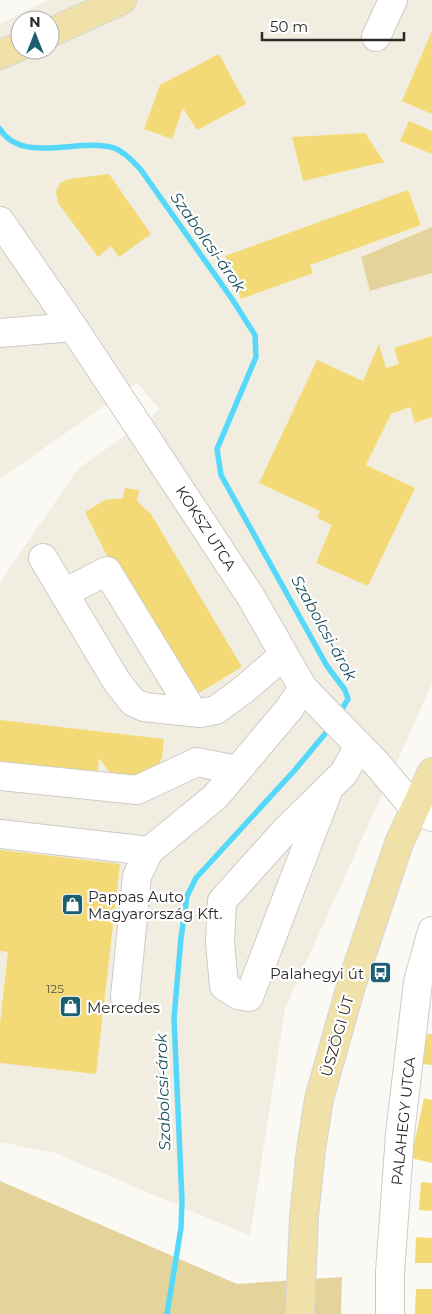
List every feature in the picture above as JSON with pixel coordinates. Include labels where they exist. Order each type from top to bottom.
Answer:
[{"type":"main road","points":[[60,28],[122,0]]},
{"type":"main road","name":"ÜSZÖGI ÚT","points":[[300,1314],[304,1216],[319,1099],[351,986],[399,843],[424,813],[432,772]]},
{"type":"street","points":[[376,37],[393,0]]},
{"type":"street","name":"KOKSZ UTCA","points":[[0,221],[73,327],[251,597],[303,688],[424,813]]},
{"type":"street","points":[[0,333],[73,327]]},
{"type":"street","points":[[43,558],[117,682],[134,702],[144,707],[193,712],[216,710],[242,691],[284,655]]},
{"type":"street","points":[[64,593],[107,571],[193,712]]},
{"type":"street","points":[[125,997],[137,876],[149,851],[215,796],[289,709],[303,688]]},
{"type":"street","points":[[329,788],[250,997],[238,995],[224,986],[220,942],[222,900],[285,831],[344,773],[368,755]]},
{"type":"street","points":[[0,776],[137,790],[197,762],[237,770]]},
{"type":"street","points":[[0,834],[149,851]]},
{"type":"street","name":"PALAHEGY UTCA","points":[[390,1314],[390,1272],[400,1134],[418,982],[432,931]]},
{"type":"shaded area","points":[[47,0],[432,0],[432,227],[361,257],[371,291],[432,273],[432,684],[285,1009],[250,1236],[55,1153],[0,1142],[0,582],[78,469],[160,410],[137,383],[0,479],[0,24],[10,19],[10,60],[60,60],[60,10],[27,10]]},
{"type":"shaded area","points":[[432,227],[432,273],[370,291],[361,257]]},
{"type":"shaded area","points":[[0,1181],[237,1284],[342,1277],[341,1314],[0,1314]]},
{"type":"building","points":[[432,31],[432,114],[402,101]]},
{"type":"building","points":[[219,54],[246,104],[197,130],[183,108],[172,139],[144,129],[160,85]]},
{"type":"building","points":[[409,121],[432,131],[432,154],[400,141]]},
{"type":"building","points":[[365,133],[384,162],[303,181],[292,137]]},
{"type":"building","points":[[109,174],[151,234],[119,257],[111,246],[98,257],[58,203],[56,192],[60,183],[69,179]]},
{"type":"building","points":[[408,190],[421,225],[310,265],[313,273],[241,299],[225,256]]},
{"type":"building","points":[[432,336],[432,417],[415,423],[410,407],[391,414],[366,465],[415,488],[368,586],[316,563],[332,525],[317,518],[320,511],[259,483],[317,360],[363,381],[379,344],[386,368],[399,364],[394,348]]},
{"type":"building","points":[[125,488],[139,490],[137,501],[151,514],[242,667],[192,697],[109,560],[85,512],[105,500],[123,498]]},
{"type":"building","points":[[0,720],[164,739],[162,758],[155,771],[147,778],[114,778],[99,758],[96,783],[0,770]]},
{"type":"building","points":[[0,850],[120,864],[96,1074],[0,1063],[0,1024],[8,952],[0,951]]},
{"type":"building","points":[[427,1034],[432,1034],[432,1065],[423,1064]]},
{"type":"building","points":[[424,1098],[432,1100],[432,1163],[411,1158]]},
{"type":"building","points":[[421,1182],[432,1183],[432,1211],[419,1210]]},
{"type":"building","points":[[416,1237],[432,1238],[432,1263],[415,1263]]},
{"type":"building","points":[[416,1289],[432,1289],[432,1314],[415,1314]]},
{"type":"waterway","name":"Szabolcsi-árok","points":[[0,129],[10,140],[22,146],[37,148],[100,146],[114,148],[126,155],[141,170],[232,299],[255,335],[256,357],[217,449],[221,475],[327,666],[345,690],[348,699],[339,714]]},
{"type":"waterway","name":"Szabolcsi-árok","points":[[167,1314],[181,1228],[182,1201],[174,1018],[181,938],[187,896],[196,878],[294,771],[330,728]]},
{"type":"place","name":"Pappas Auto Magyarország Kft.","points":[[72,905]]},
{"type":"place","name":"Palahegyi út","points":[[380,973]]},
{"type":"place","name":"Mercedes","points":[[71,1007]]}]
